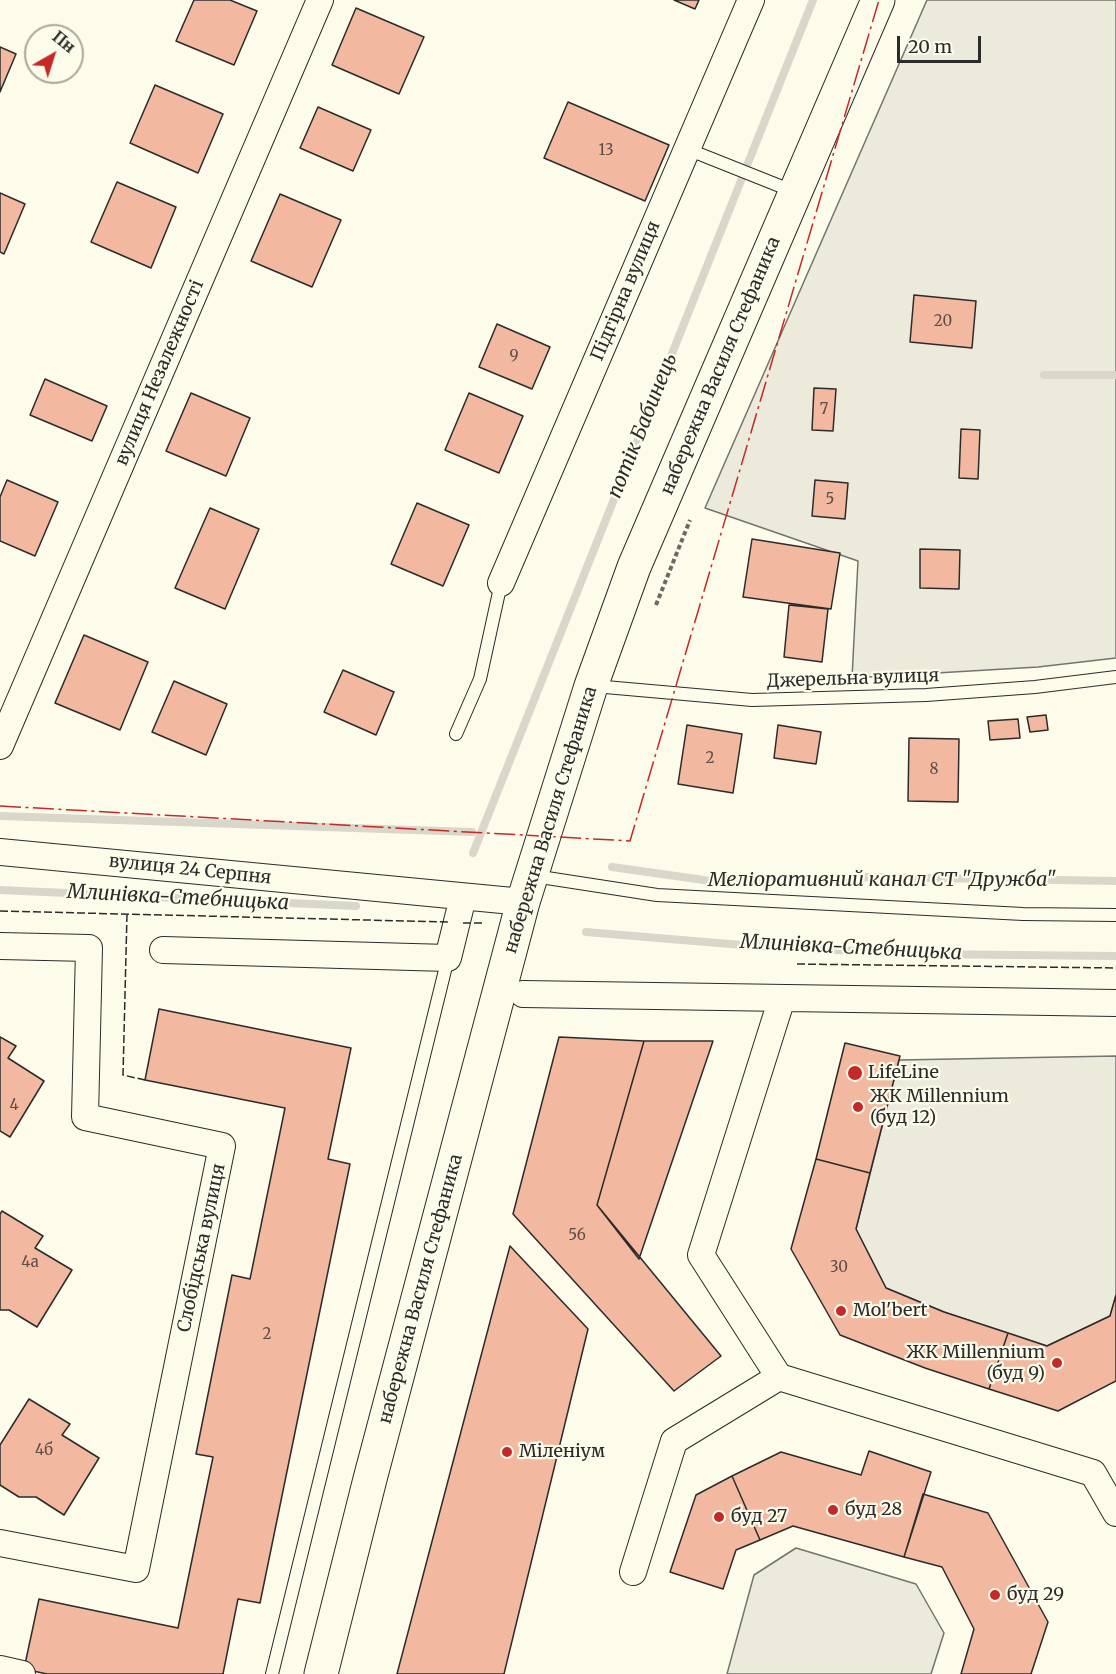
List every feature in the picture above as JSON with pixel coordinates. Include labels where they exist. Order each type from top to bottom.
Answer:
[{"type":"main road","name":"набережна Василя Стефаника","points":[[321,1674],[379,1445],[527,889],[591,686],[634,567],[878,0]]},
{"type":"street","name":"вулиця Незалежності","points":[[0,746],[320,0]]},
{"type":"street","name":"Підгірна вулиця","points":[[501,583],[752,0]]},
{"type":"street","name":"вулиця 24 Серпня","points":[[0,852],[463,897],[527,889]]},
{"type":"street","points":[[163,950],[448,957],[463,897]]},
{"type":"street","name":"Слобідська вулиця","points":[[0,945],[89,948],[85,1117],[222,1146],[136,1569],[0,1543]]},
{"type":"street","points":[[523,994],[1116,1003]]},
{"type":"street","points":[[782,998],[701,1255],[779,1377],[1093,1473],[1116,1513]]},
{"type":"street","points":[[633,1572],[674,1441],[779,1377]]},
{"type":"street","points":[[0,1669],[22,1674]]},
{"type":"lane","points":[[687,149],[795,192]]},
{"type":"lane","points":[[456,734],[480,679],[501,583]]},
{"type":"lane","name":"Джерельна вулиця","points":[[591,686],[752,700],[926,695],[1035,687],[1116,677]]},
{"type":"lane","points":[[527,889],[1023,914],[1116,915]]},
{"type":"lane","points":[[272,1674],[448,957]]},
{"type":"path","points":[[653,612],[693,514]]},
{"type":"shaded area","points":[[927,0],[1116,0],[1116,658],[1038,667],[852,678],[858,561],[705,508]]},
{"type":"shaded area","points":[[1116,1056],[1116,1295],[1110,1316],[1047,1346],[944,1312],[886,1288],[856,1229],[899,1060]]},
{"type":"shaded area","points":[[796,1548],[916,1584],[944,1633],[931,1674],[727,1674],[754,1575]]},
{"type":"building","points":[[194,0],[230,0],[257,11],[234,65],[176,41]]},
{"type":"building","points":[[674,0],[699,0],[695,9]]},
{"type":"building","points":[[356,8],[424,37],[399,94],[332,65]]},
{"type":"building","points":[[0,47],[16,54],[0,92]]},
{"type":"building","points":[[155,85],[223,114],[198,173],[130,143]]},
{"type":"building","points":[[568,102],[669,145],[645,201],[544,158]]},
{"type":"building","points":[[318,107],[371,130],[353,171],[300,148]]},
{"type":"building","points":[[117,182],[176,207],[151,268],[91,242]]},
{"type":"building","points":[[0,193],[25,204],[4,254],[0,252]]},
{"type":"building","points":[[280,194],[341,220],[312,287],[251,261]]},
{"type":"building","points":[[914,295],[976,301],[972,348],[910,342]]},
{"type":"building","points":[[497,324],[550,347],[532,389],[479,367]]},
{"type":"building","points":[[45,379],[107,406],[92,441],[30,415]]},
{"type":"building","points":[[814,388],[836,389],[833,431],[812,430]]},
{"type":"building","points":[[191,393],[250,418],[226,476],[166,451]]},
{"type":"building","points":[[469,393],[523,416],[499,473],[445,450]]},
{"type":"building","points":[[961,429],[980,430],[978,479],[959,478]]},
{"type":"building","points":[[7,480],[58,502],[35,556],[0,541],[0,497]]},
{"type":"building","points":[[815,480],[848,483],[845,519],[812,516]]},
{"type":"building","points":[[417,503],[469,525],[443,586],[391,564]]},
{"type":"building","points":[[210,508],[259,529],[225,609],[175,588]]},
{"type":"building","points":[[752,539],[840,553],[831,609],[743,597]]},
{"type":"building","points":[[920,549],[960,550],[959,589],[920,588]]},
{"type":"building","points":[[789,605],[828,609],[822,662],[784,657]]},
{"type":"building","points":[[84,635],[148,662],[120,730],[55,703]]},
{"type":"building","points":[[343,670],[394,692],[376,735],[324,712]]},
{"type":"building","points":[[174,681],[227,704],[206,755],[152,732]]},
{"type":"building","points":[[1046,715],[1048,730],[1030,732],[1027,717]]},
{"type":"building","points":[[1018,719],[1020,738],[990,740],[988,721]]},
{"type":"building","points":[[687,725],[742,734],[733,793],[678,784]]},
{"type":"building","points":[[778,725],[821,732],[816,764],[774,758]]},
{"type":"building","points":[[909,738],[959,739],[958,802],[908,801]]},
{"type":"building","points":[[159,1009],[351,1048],[328,1159],[350,1164],[260,1603],[238,1599],[223,1674],[47,1674],[24,1669],[39,1599],[178,1628],[213,1457],[196,1454],[232,1275],[250,1279],[285,1108],[145,1080]]},
{"type":"building","points":[[0,1037],[16,1046],[8,1058],[44,1081],[10,1137],[0,1131]]},
{"type":"building","points":[[559,1037],[644,1041],[597,1205],[721,1356],[674,1391],[513,1214]]},
{"type":"building","points":[[644,1041],[713,1041],[639,1259],[597,1205]]},
{"type":"building","name":"ЖК Millennium (буд 12)","points":[[845,1043],[900,1056],[870,1173],[816,1159]]},
{"type":"building","points":[[816,1159],[870,1173],[856,1229],[886,1288],[944,1312],[1008,1333],[989,1389],[925,1368],[840,1335],[791,1249]]},
{"type":"building","points":[[2,1211],[43,1236],[35,1248],[72,1270],[37,1327],[9,1310],[0,1310],[0,1214]]},
{"type":"building","name":"Міленіум","points":[[510,1246],[588,1329],[504,1674],[397,1674]]},
{"type":"building","name":"ЖК Millennium (буд 9)","points":[[1116,1295],[1116,1381],[1058,1411],[989,1389],[1008,1333],[1047,1346],[1110,1316]]},
{"type":"building","points":[[29,1399],[70,1424],[62,1435],[99,1458],[64,1515],[36,1497],[19,1497],[0,1485],[0,1445]]},
{"type":"building","name":"буд 28","points":[[869,1451],[931,1472],[904,1557],[793,1526],[760,1540],[732,1476],[781,1452],[861,1475]]},
{"type":"building","name":"буд 27","points":[[732,1476],[760,1540],[736,1550],[723,1589],[670,1572],[696,1495]]},
{"type":"building","name":"буд 29","points":[[923,1494],[988,1513],[1048,1622],[1031,1674],[961,1674],[974,1629],[942,1567],[904,1557]]},
{"type":"waterway","name":"потік Бабинець","points":[[473,853],[813,0]]},
{"type":"waterway","points":[[1044,375],[1116,375]]},
{"type":"waterway","points":[[0,816],[472,832]]},
{"type":"waterway","name":"Меліоративний канал СТ \"Дружба\"","points":[[612,867],[725,883],[872,877],[1116,881]]},
{"type":"waterway","name":"Млинівка-Стебницька","points":[[0,890],[356,906]]},
{"type":"waterway","name":"Млинівка-Стебницька","points":[[586,932],[754,946],[917,954],[1116,956]]},
{"type":"fence","points":[[0,911],[448,922]]},
{"type":"fence","points":[[127,914],[123,1075],[145,1080]]},
{"type":"fence","points":[[463,923],[484,923]]},
{"type":"fence","points":[[797,964],[1116,968]]},
{"type":"power","points":[[0,806],[630,841],[879,0]]},
{"type":"place","name":"LifeLine","points":[[855,1073]]},
{"type":"place","name":"ЖК Millennium (буд 12)","points":[[858,1107]]},
{"type":"place","name":"Mol'bert","points":[[841,1311]]},
{"type":"place","name":"ЖК Millennium (буд 9)","points":[[1057,1363]]},
{"type":"place","name":"Міленіум","points":[[507,1452]]},
{"type":"place","name":"буд 28","points":[[833,1510]]},
{"type":"place","name":"буд 27","points":[[719,1517]]},
{"type":"place","name":"буд 29","points":[[995,1595]]}]
